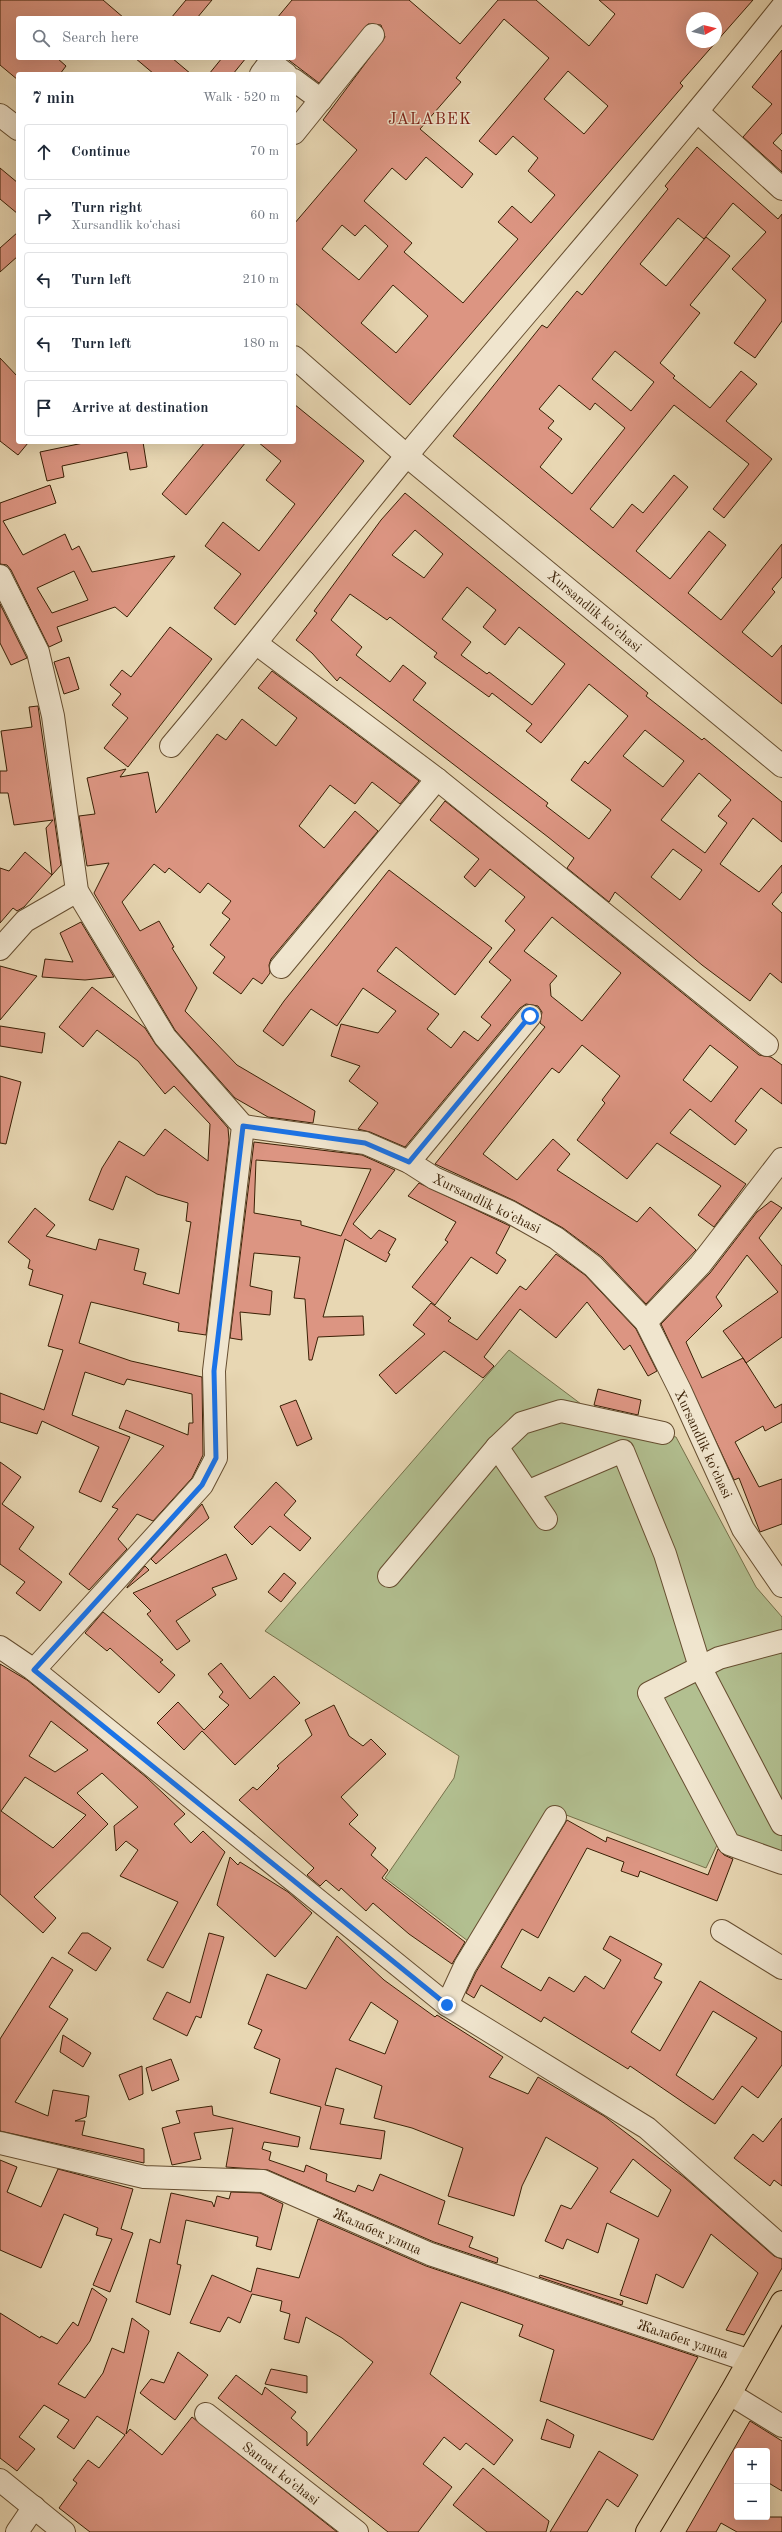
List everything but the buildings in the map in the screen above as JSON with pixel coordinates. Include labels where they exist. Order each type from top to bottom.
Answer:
[{"type":"main road","points":[[647,2532],[730,2394],[747,2360],[782,2302]]},
{"type":"street","points":[[171,746],[257,644],[407,456],[698,112],[782,7]]},
{"type":"street","points":[[296,131],[373,35]]},
{"type":"street","points":[[262,72],[270,62],[283,72]]},
{"type":"street","points":[[296,81],[321,100]]},
{"type":"street","points":[[698,112],[782,188]]},
{"type":"street","points":[[0,115],[16,127]]},
{"type":"street","name":"Xursandlik koʻchasi","points":[[296,359],[407,456],[782,766]]},
{"type":"street","points":[[0,576],[38,652],[53,716],[77,891],[165,1037],[243,1126],[214,1371],[216,1458],[202,1485],[34,1670]]},
{"type":"street","points":[[257,644],[437,779],[768,1045]]},
{"type":"street","points":[[281,967],[437,779]]},
{"type":"street","points":[[0,949],[25,921],[77,891]]},
{"type":"street","points":[[409,1162],[530,1016]]},
{"type":"street","name":"Xursandlik koʻchasi","points":[[243,1126],[365,1143],[409,1162],[434,1178],[510,1212],[556,1238],[593,1266],[646,1322],[680,1390],[743,1529],[782,1586]]},
{"type":"street","points":[[646,1322],[700,1265],[782,1158]]},
{"type":"street","points":[[390,1576],[497,1447],[522,1423],[561,1411],[663,1433]]},
{"type":"street","points":[[497,1447],[529,1491],[546,1519]]},
{"type":"street","points":[[529,1491],[623,1451],[665,1554],[700,1667],[782,1824]]},
{"type":"street","points":[[782,1641],[719,1658],[649,1693],[729,1844],[782,1863]]},
{"type":"street","points":[[0,1647],[34,1670],[447,2005],[647,2128],[782,2247]]},
{"type":"street","points":[[447,2005],[465,1966],[555,1817]]},
{"type":"street","points":[[722,1931],[782,1968]]},
{"type":"street","name":"Жалабек улица","points":[[0,2143],[144,2177],[262,2181],[430,2254],[747,2360]]},
{"type":"street","points":[[730,2394],[782,2426]]},
{"type":"street","name":"Sanoat koʻchasi","points":[[206,2414],[357,2532]]},
{"type":"street","points":[[0,2480],[64,2532]]},
{"type":"street","points":[[17,2532],[34,2507]]},
{"type":"green space","points":[[509,1350],[581,1404],[578,1416],[676,1437],[756,1587],[782,1617],[782,1866],[718,1843],[706,1868],[561,1813],[485,1954],[385,1878],[454,1778],[459,1756],[265,1631]]},
{"type":"district","name":"JALABEK","points":[[430,118]]},
{"type":"route","points":[[447,2005],[366,1941],[34,1670],[202,1485],[216,1458],[214,1371],[243,1126],[288,1134],[365,1143],[409,1162],[530,1016]]}]
